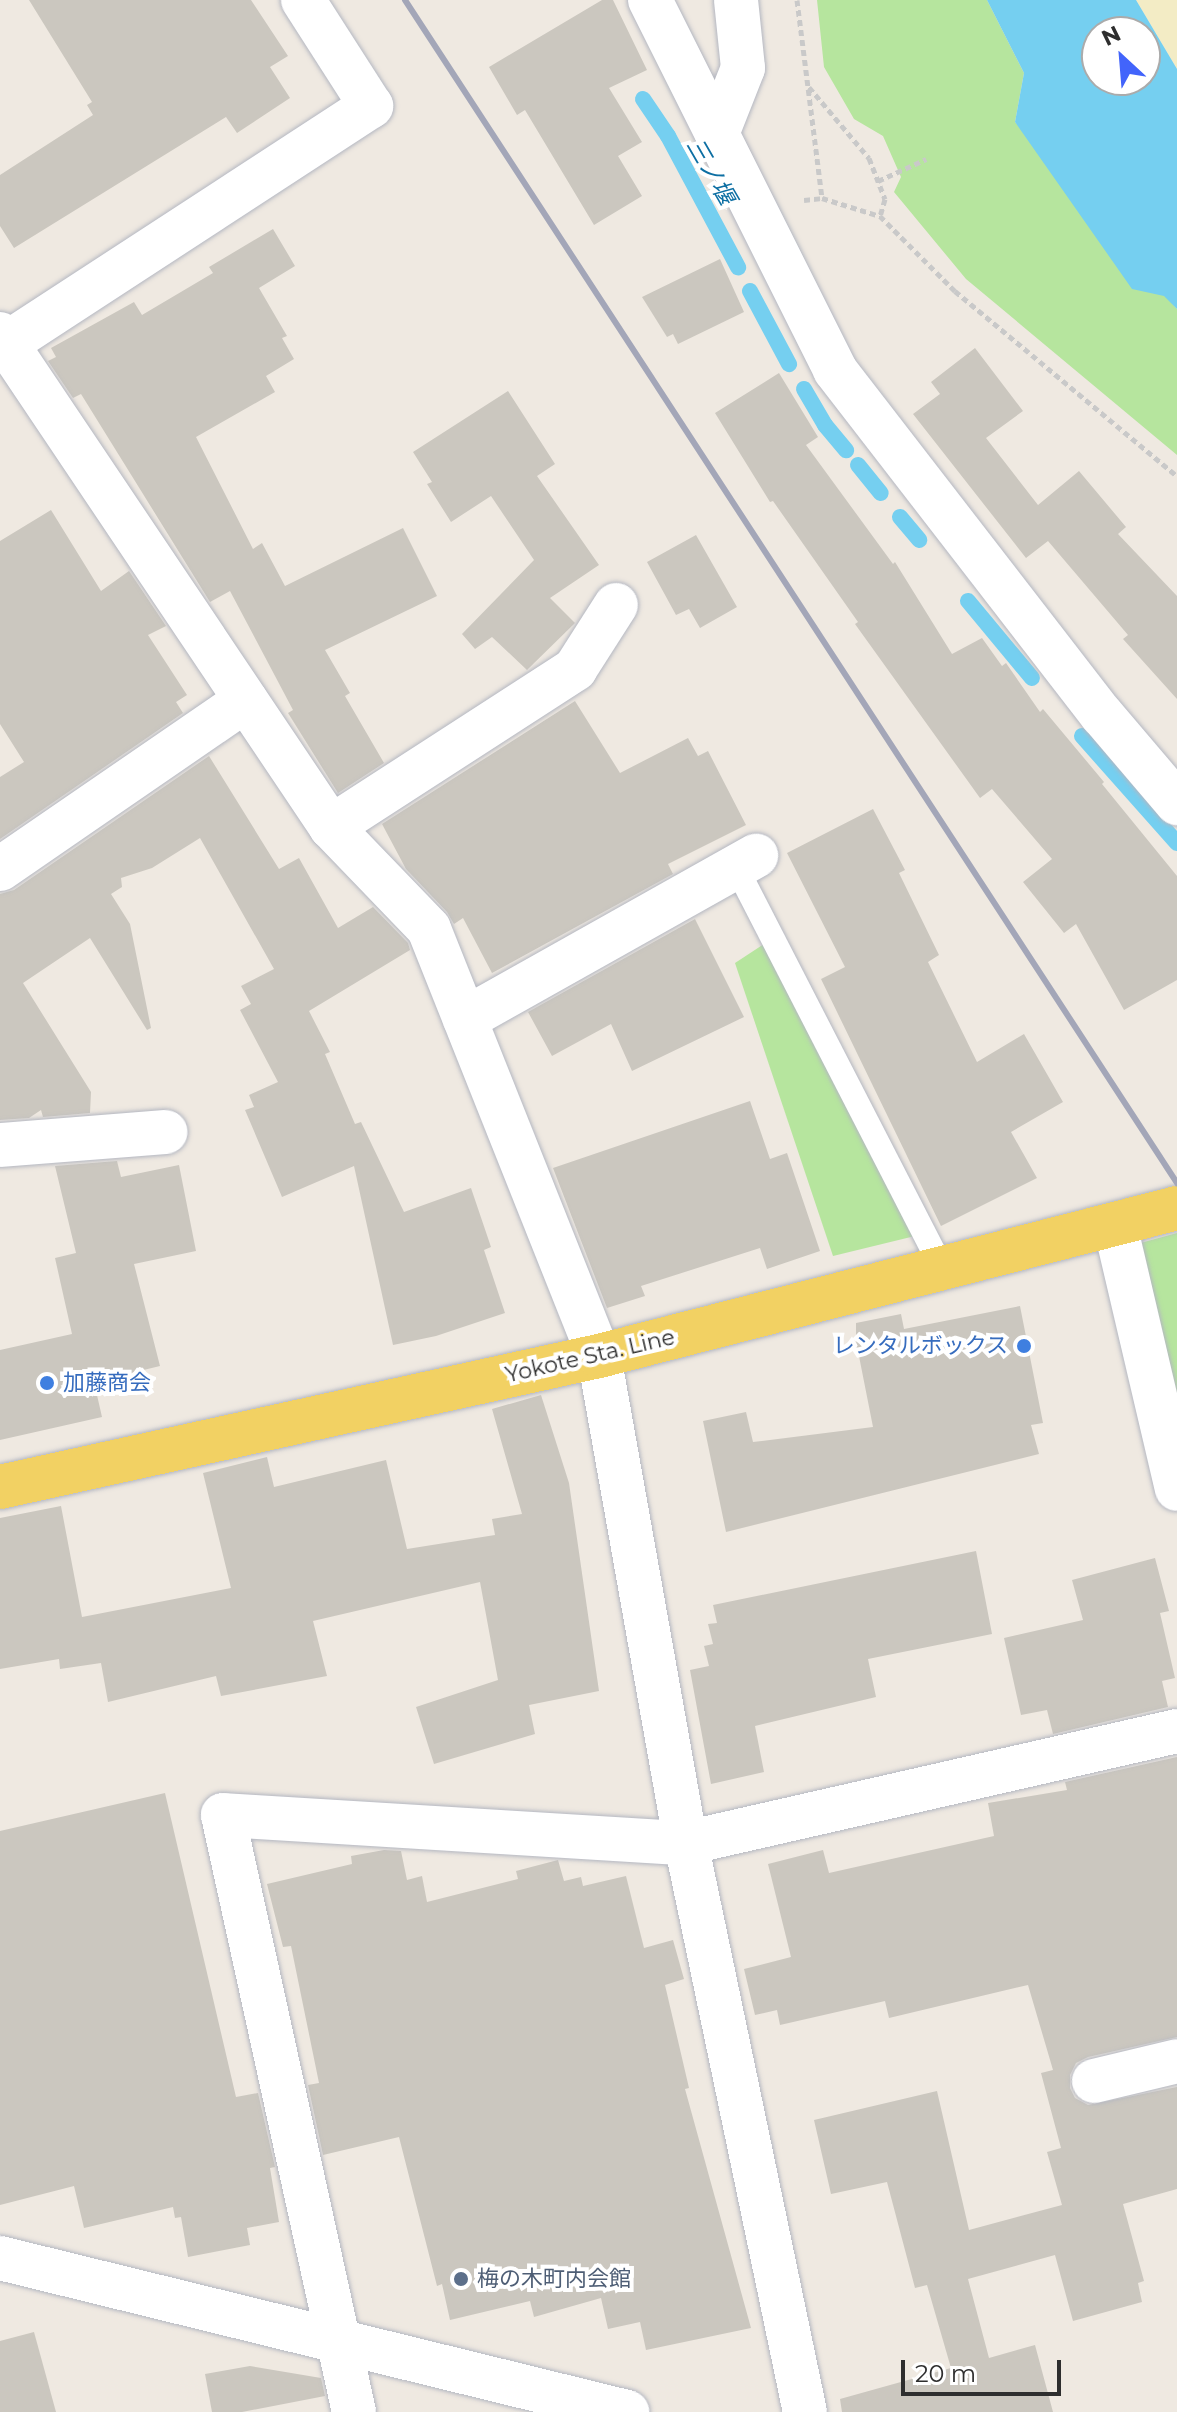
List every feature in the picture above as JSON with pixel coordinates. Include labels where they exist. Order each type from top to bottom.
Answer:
[{"type":"main road","name":"Yokote Sta. Line","points":[[0,1487],[599,1356],[1177,1208]]},
{"type":"street","points":[[303,0],[371,106],[3,339],[331,827],[429,929],[599,1356],[686,1843],[805,2412]]},
{"type":"street","points":[[650,0],[835,370],[1102,715],[1177,803]]},
{"type":"street","points":[[717,134],[743,68],[736,0]]},
{"type":"street","points":[[331,827],[575,669],[616,605]]},
{"type":"street","points":[[0,869],[246,700]]},
{"type":"street","points":[[465,1019],[746,861]]},
{"type":"street","points":[[0,1145],[165,1132]]},
{"type":"street","points":[[1115,1225],[1177,1489]]},
{"type":"street","points":[[354,2412],[223,1815],[686,1843],[1177,1731]]},
{"type":"street","points":[[1094,2081],[1177,2061]]},
{"type":"street","points":[[0,2258],[627,2412]]},
{"type":"lane","points":[[746,861],[943,1269]]},
{"type":"path","points":[[797,0],[822,198]]},
{"type":"path","points":[[808,87],[858,142],[885,199],[880,216]]},
{"type":"path","points":[[878,181],[926,159]]},
{"type":"path","points":[[751,206],[822,198],[880,216],[955,291],[1177,476]]},
{"type":"green space","points":[[817,0],[987,0],[1024,73],[1015,122],[1177,309],[1177,455],[966,279],[894,192],[901,177],[883,136],[854,119],[824,67]]},
{"type":"green space","points":[[764,944],[915,1236],[833,1256],[735,963]]},
{"type":"green space","points":[[1177,1233],[1177,1419],[1133,1245]]},
{"type":"sand","points":[[1136,0],[1177,0],[1177,69],[1161,42],[1161,16],[1146,16]]},
{"type":"water","points":[[987,0],[1136,0],[1146,16],[1081,16],[1081,96],[1161,96],[1161,42],[1177,69],[1177,309],[1164,296],[1132,289],[1015,122],[1024,73]]},
{"type":"building","points":[[29,0],[251,0],[288,56],[270,67],[290,98],[237,133],[226,117],[14,248],[0,226],[0,175],[93,115],[87,105],[92,102]]},
{"type":"building","points":[[602,0],[613,0],[647,70],[609,88],[642,142],[618,156],[642,196],[594,225],[525,110],[517,115],[489,67]]},
{"type":"building","points":[[273,229],[295,266],[259,288],[287,336],[282,338],[294,359],[266,376],[275,392],[196,437],[253,549],[262,543],[285,586],[403,528],[437,596],[325,650],[350,693],[345,696],[384,763],[338,793],[288,713],[293,710],[230,591],[210,602],[81,394],[73,398],[48,361],[56,357],[51,348],[134,302],[142,315],[213,273],[209,267]]},
{"type":"building","points":[[720,259],[744,312],[678,344],[673,334],[667,337],[642,297]]},
{"type":"building","points":[[975,348],[1023,411],[986,438],[1038,505],[1079,471],[1126,527],[1118,534],[1177,596],[1177,699],[1123,639],[1128,635],[1048,541],[1026,558],[913,414],[940,394],[931,382]]},
{"type":"building","points":[[779,373],[818,437],[806,445],[893,564],[895,562],[952,654],[982,638],[1002,666],[1006,663],[1040,712],[1043,709],[1104,782],[1102,784],[1177,876],[1177,980],[1124,1010],[1076,924],[1064,933],[1023,882],[1052,859],[992,789],[980,798],[855,624],[858,622],[773,501],[770,502],[715,413]]},
{"type":"building","points":[[508,391],[555,464],[537,476],[599,565],[550,598],[575,623],[527,670],[492,637],[475,649],[462,634],[534,560],[491,496],[451,522],[427,484],[432,482],[413,452]]},
{"type":"building","points":[[51,510],[101,591],[129,571],[166,626],[148,635],[187,695],[176,702],[183,713],[0,839],[0,777],[24,762],[0,724],[0,541]]},
{"type":"building","points":[[696,535],[737,607],[700,628],[689,609],[676,615],[647,562]]},
{"type":"building","points":[[575,701],[620,773],[688,738],[698,756],[708,751],[746,825],[668,864],[673,874],[492,973],[463,918],[454,924],[447,912],[406,869],[382,824]]},
{"type":"building","points":[[209,756],[279,869],[299,858],[338,928],[373,907],[408,943],[410,950],[309,1011],[330,1052],[325,1054],[355,1124],[361,1122],[404,1212],[471,1188],[491,1247],[484,1250],[505,1313],[436,1336],[393,1345],[354,1166],[282,1197],[245,1110],[254,1107],[249,1095],[278,1082],[240,1010],[251,1004],[241,986],[274,969],[200,838],[152,868],[121,878],[122,887],[111,894],[130,924],[151,1028],[147,1030],[90,938],[23,983],[91,1092],[90,1113],[43,1117],[41,1110],[29,1118],[0,1120],[0,894],[14,890]]},
{"type":"building","points":[[873,809],[905,870],[899,873],[939,955],[928,962],[977,1062],[1024,1034],[1063,1102],[1011,1132],[1037,1178],[941,1226],[821,979],[845,967],[787,853]]},
{"type":"building","points":[[695,919],[744,1017],[632,1071],[611,1024],[552,1056],[528,1012]]},
{"type":"building","points":[[750,1101],[770,1159],[787,1153],[820,1251],[767,1269],[760,1248],[641,1286],[645,1296],[607,1308],[553,1168]]},
{"type":"building","points":[[117,1161],[121,1177],[179,1165],[196,1251],[134,1264],[160,1366],[94,1382],[102,1417],[0,1440],[0,1350],[72,1334],[55,1258],[76,1253],[55,1166]]},
{"type":"building","points":[[1020,1306],[1043,1423],[1031,1425],[1039,1454],[726,1532],[703,1421],[746,1412],[753,1442],[873,1427],[856,1341],[856,1323],[901,1314],[904,1329]]},
{"type":"building","points":[[541,1395],[569,1483],[599,1691],[529,1705],[535,1734],[434,1764],[416,1707],[498,1680],[480,1582],[313,1621],[327,1676],[221,1696],[216,1676],[108,1702],[101,1663],[60,1669],[59,1659],[0,1669],[0,1518],[61,1506],[82,1617],[231,1588],[203,1473],[267,1457],[274,1487],[386,1460],[407,1549],[495,1535],[492,1519],[522,1514],[492,1409]]},
{"type":"building","points":[[976,1551],[992,1634],[868,1659],[876,1697],[755,1726],[764,1772],[711,1784],[690,1670],[709,1666],[704,1646],[713,1644],[708,1624],[717,1623],[713,1605]]},
{"type":"building","points":[[1155,1558],[1169,1611],[1160,1613],[1175,1678],[1162,1681],[1168,1707],[1053,1734],[1047,1710],[1021,1715],[1004,1638],[1083,1620],[1072,1580]]},
{"type":"building","points":[[1177,1757],[1177,2037],[1088,2057],[1076,2063],[1070,2075],[1070,2088],[1075,2098],[1088,2105],[1177,2087],[1177,2189],[1123,2204],[1144,2281],[1138,2283],[1142,2302],[1073,2321],[1055,2255],[968,2279],[989,2358],[1035,2345],[1053,2412],[842,2412],[840,2399],[951,2368],[927,2285],[915,2288],[887,2182],[831,2194],[814,2120],[937,2091],[969,2230],[1062,2205],[1047,2152],[1061,2148],[1041,2073],[1053,2070],[1028,1985],[889,2018],[885,2001],[780,2025],[777,2010],[755,2015],[744,1969],[791,1957],[768,1864],[823,1850],[829,1873],[994,1836],[988,1803],[1067,1790],[1065,1782]]},
{"type":"building","points":[[165,1793],[236,2097],[258,2093],[275,2167],[270,2168],[279,2222],[247,2228],[250,2245],[188,2257],[181,2217],[175,2218],[173,2207],[84,2228],[74,2186],[0,2205],[0,1831]]},
{"type":"building","points":[[384,1850],[401,1851],[407,1880],[422,1876],[427,1902],[518,1879],[516,1871],[558,1860],[564,1881],[581,1877],[583,1886],[626,1876],[644,1948],[673,1940],[684,1979],[665,1985],[689,2088],[685,2089],[751,2328],[646,2350],[640,2322],[608,2329],[601,2298],[534,2317],[530,2301],[450,2320],[442,2284],[437,2286],[399,2137],[323,2155],[308,2085],[319,2083],[291,1946],[283,1947],[267,1884],[352,1864],[351,1856]]},
{"type":"building","points":[[34,2332],[56,2412],[0,2412],[0,2341]]},
{"type":"building","points":[[250,2366],[321,2378],[325,2396],[242,2412],[212,2412],[205,2374]]},
{"type":"waterway","name":"三ノ堰","points":[[643,99],[668,136],[738,267]]},
{"type":"waterway","name":"三ノ堰","points":[[750,291],[789,364]]},
{"type":"waterway","name":"三ノ堰","points":[[804,389],[825,425],[846,450]]},
{"type":"waterway","name":"三ノ堰","points":[[858,465],[881,493]]},
{"type":"waterway","name":"三ノ堰","points":[[900,517],[919,540]]},
{"type":"waterway","name":"三ノ堰","points":[[968,601],[1032,678]]},
{"type":"waterway","name":"三ノ堰","points":[[1082,736],[1177,843]]},
{"type":"railway","points":[[405,0],[1177,1183]]},
{"type":"place","name":"レンタルボックス","points":[[1024,1346]]},
{"type":"place","name":"加藤商会","points":[[47,1383]]},
{"type":"place","name":"梅の木町内会館","points":[[461,2279]]}]
